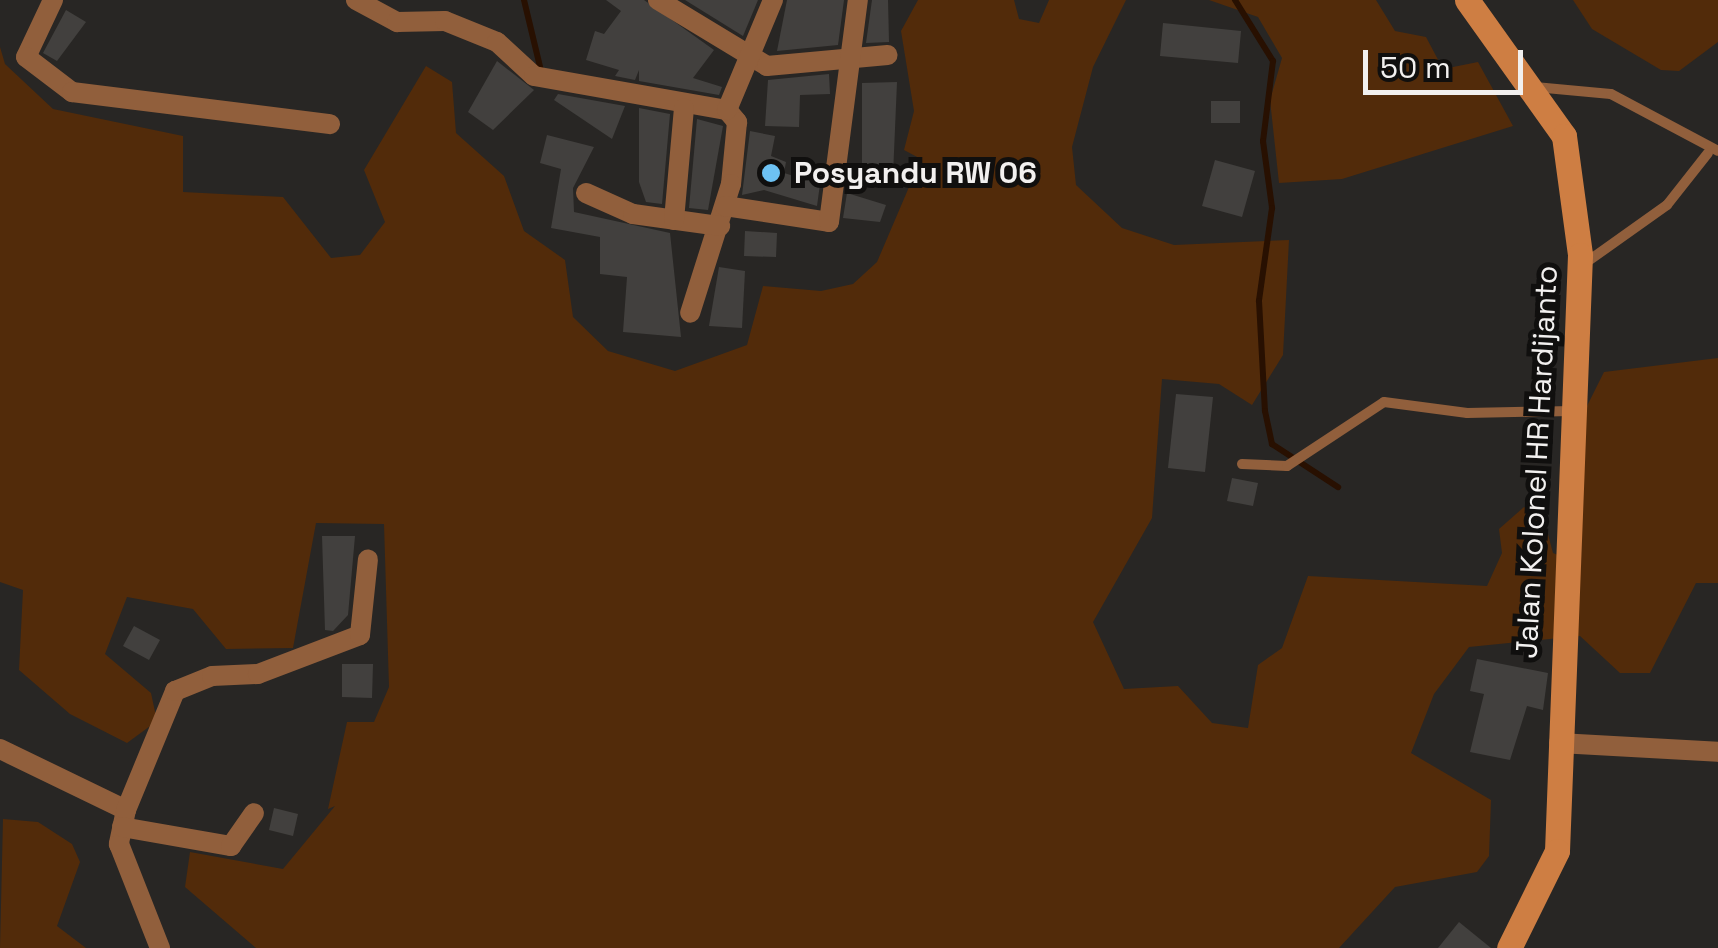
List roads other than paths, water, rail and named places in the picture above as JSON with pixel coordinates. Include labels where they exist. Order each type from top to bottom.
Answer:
[{"type":"main road","name":"Jalan Kolonel HR Hardijanto","points":[[1467,0],[1534,87],[1573,169],[1579,268],[1554,862],[1508,948]]},
{"type":"street","points":[[53,0],[26,58],[72,92],[330,124]]},
{"type":"street","points":[[356,0],[414,23],[445,21],[497,42],[544,76],[684,108],[727,110]]},
{"type":"street","points":[[658,0],[754,62],[888,54]]},
{"type":"street","points":[[727,110],[754,62],[773,0]]},
{"type":"street","points":[[586,194],[674,220],[723,216],[829,222],[858,0]]},
{"type":"street","points":[[674,220],[684,108]]},
{"type":"street","points":[[690,313],[723,216],[738,134],[727,110]]},
{"type":"street","points":[[160,948],[133,892],[124,819],[175,692],[212,676],[258,674],[360,635],[368,559]]},
{"type":"street","points":[[1559,743],[1718,752]]},
{"type":"street","points":[[0,749],[124,819],[231,846],[254,813]]},
{"type":"lane","points":[[1534,87],[1611,94],[1713,152],[1667,205],[1579,268]]},
{"type":"lane","points":[[1242,464],[1287,466],[1300,453],[1384,402],[1468,414],[1572,411]]},
{"type":"waterway","points":[[524,0],[541,71]]},
{"type":"waterway","points":[[1235,0],[1273,61],[1263,141],[1272,208],[1259,301],[1265,411],[1272,444],[1338,487]]},
{"type":"place","name":"Posyandu RW 06","points":[[771,173]]}]
